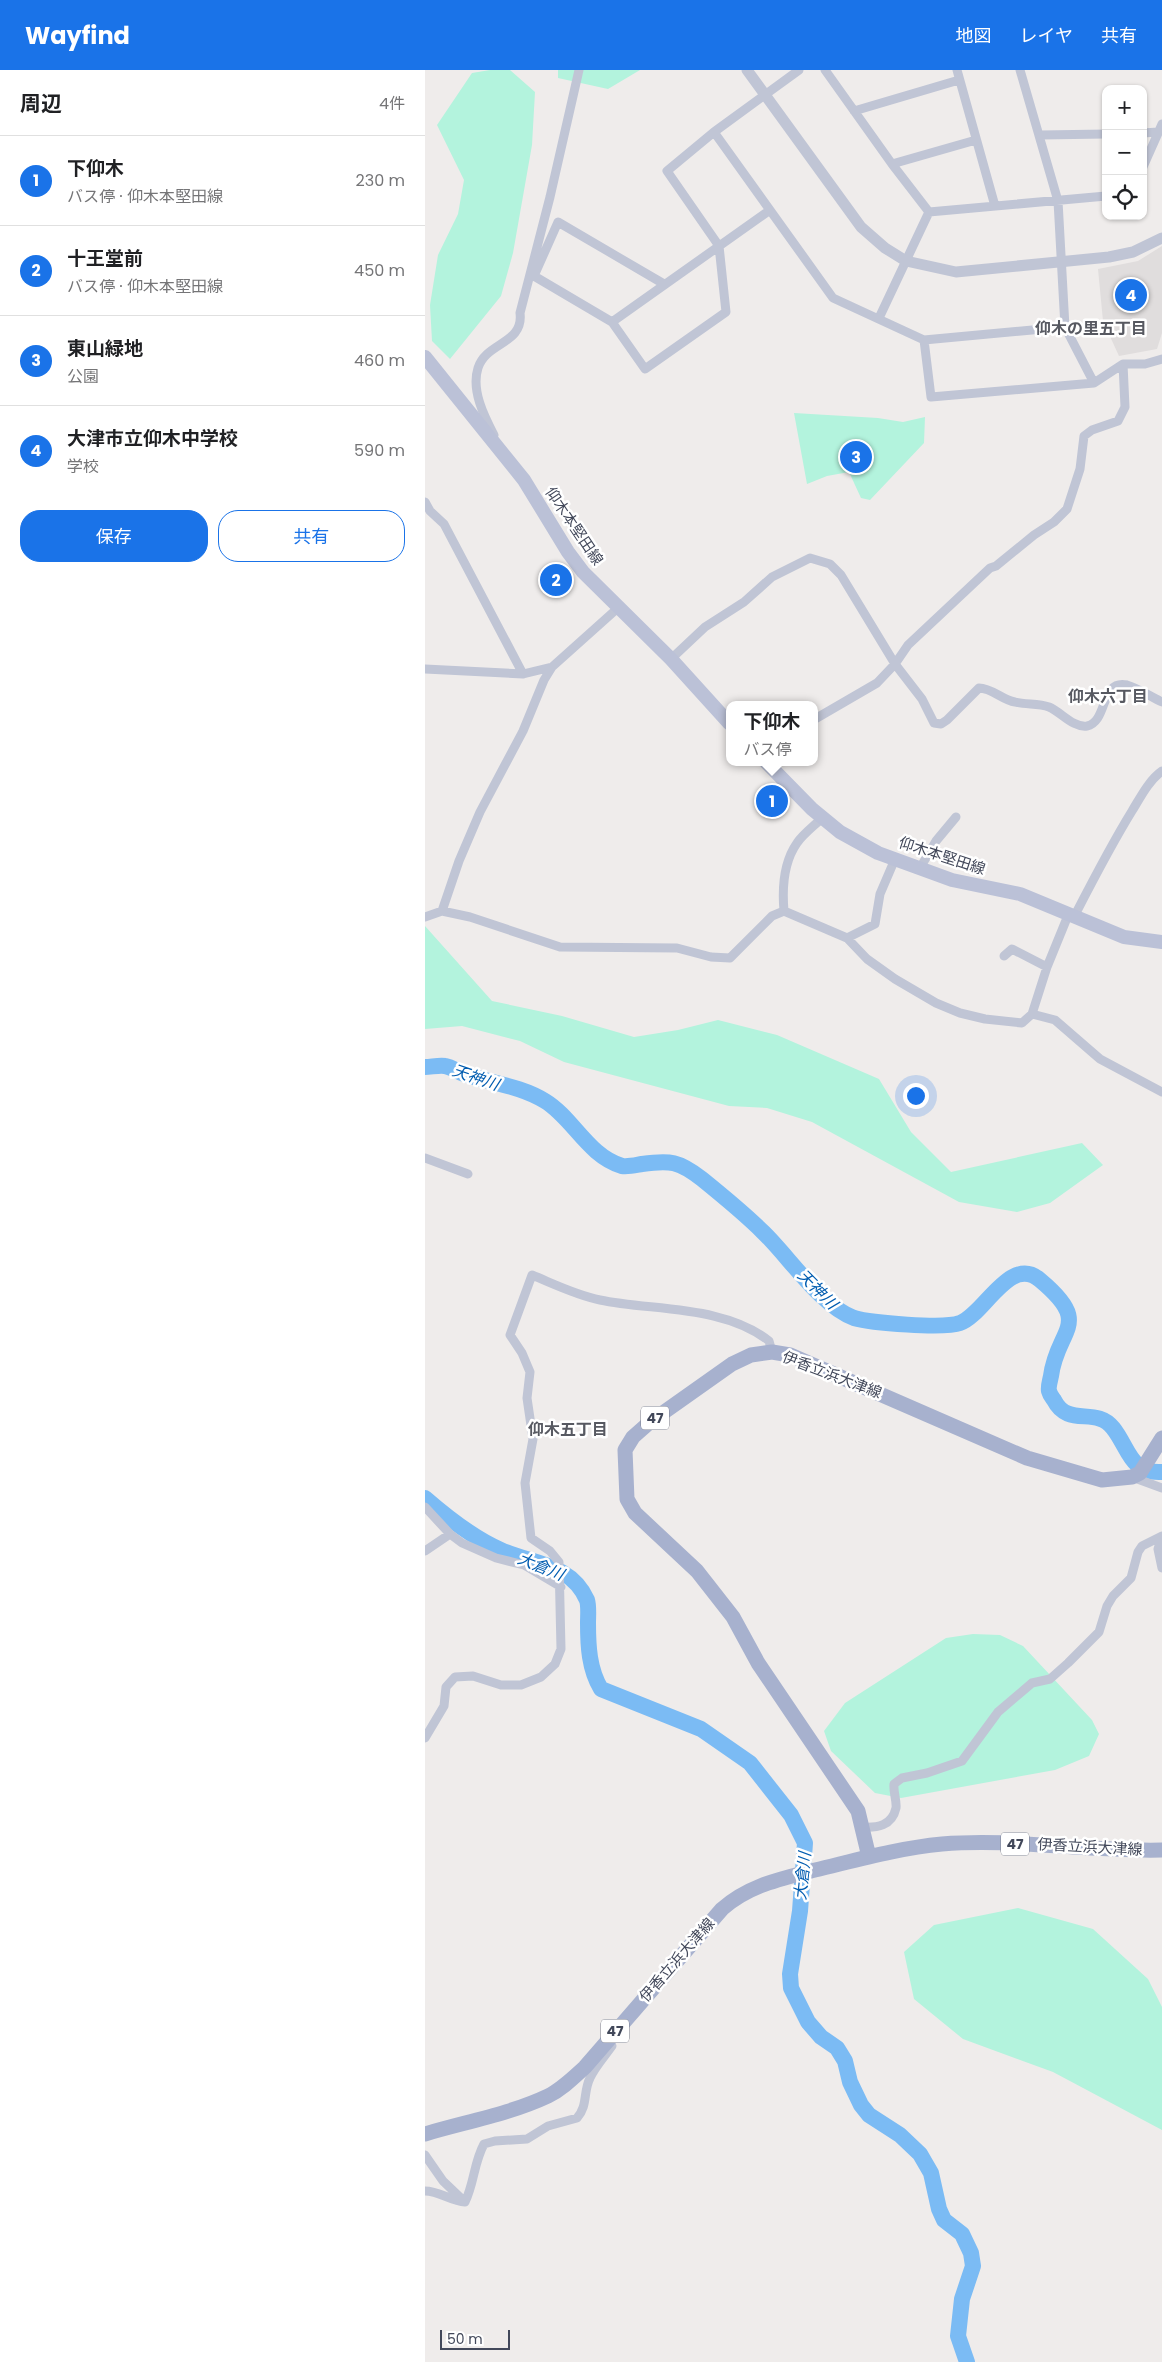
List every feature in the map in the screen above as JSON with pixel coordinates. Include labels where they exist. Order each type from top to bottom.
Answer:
[{"type":"main road","name":"仰木本堅田線","points":[[425,357],[524,480],[568,552],[583,572],[671,659],[726,719]]},
{"type":"main road","name":"仰木本堅田線","points":[[771,766],[822,818],[839,832],[878,852],[979,887],[1020,894],[1125,937],[1162,942]]},
{"type":"main road","name":"伊香立浜大津線","points":[[869,1856],[858,1812],[758,1663],[733,1616],[697,1571],[635,1512],[627,1499],[625,1450],[633,1437],[650,1422],[732,1364],[751,1355],[772,1352],[790,1355],[1036,1461],[1102,1480],[1136,1475]]},
{"type":"main road","points":[[1136,1475],[1162,1438]]},
{"type":"main road","name":"伊香立浜大津線","points":[[425,2134],[522,2106],[549,2095],[585,2068],[722,1909],[733,1899],[753,1888],[774,1880],[869,1856],[943,1844],[1010,1844],[1162,1850]]},
{"type":"street","points":[[500,448],[483,414],[479,400],[478,367],[483,359],[516,334],[521,323],[520,313],[550,197],[579,70]]},
{"type":"street","points":[[747,70],[861,227],[885,248],[906,261],[956,272],[1062,263],[1109,258],[1133,252],[1162,238]]},
{"type":"street","points":[[665,284],[558,222],[534,276],[612,322],[645,369],[726,312],[719,246],[667,171],[714,132],[799,70]]},
{"type":"street","points":[[825,70],[929,212]]},
{"type":"street","points":[[957,70],[995,206]]},
{"type":"street","points":[[1020,70],[1041,135],[1058,201],[1065,327],[1094,383]]},
{"type":"street","points":[[854,111],[959,80]]},
{"type":"street","points":[[1147,132],[1160,128]]},
{"type":"street","points":[[1147,159],[1160,128]]},
{"type":"street","points":[[714,132],[833,298],[924,340],[1065,327]]},
{"type":"street","points":[[1041,135],[1102,134]]},
{"type":"street","points":[[892,164],[976,140]]},
{"type":"street","points":[[929,212],[1102,196]]},
{"type":"street","points":[[612,322],[770,210]]},
{"type":"street","points":[[879,318],[929,212]]},
{"type":"street","points":[[924,340],[931,397],[1094,383],[1123,364],[1145,364],[1162,358]]},
{"type":"street","points":[[818,717],[877,683],[895,664],[908,645],[990,568],[1017,551],[1034,535],[1054,522],[1067,508],[1080,469],[1084,436],[1088,432],[1118,421],[1125,407],[1123,364]]},
{"type":"street","points":[[425,502],[430,511],[444,524],[523,674]]},
{"type":"street","points":[[671,659],[705,627],[744,602],[772,578],[810,558],[830,564],[841,576],[895,664],[922,699],[933,723],[941,724],[947,720],[979,688],[985,688],[1013,702],[1040,704],[1051,708],[1079,725],[1088,726],[1093,723],[1109,690],[1118,685],[1127,685],[1162,702]]},
{"type":"street","points":[[442,911],[459,861],[480,812],[523,730],[544,680],[552,667],[619,606]]},
{"type":"street","points":[[425,669],[523,674],[552,667]]},
{"type":"street","points":[[425,917],[442,911],[470,917],[559,947],[677,948],[711,957],[731,958],[772,916],[784,911],[847,938],[867,959],[895,979],[936,1003],[960,1013],[1022,1023],[1032,1014],[1047,967],[1072,914],[1139,800],[1162,771]]},
{"type":"street","points":[[920,868],[936,841],[956,817]]},
{"type":"street","points":[[784,911],[783,893],[787,865],[797,842],[822,818]]},
{"type":"street","points":[[847,938],[875,924],[880,894],[895,859]]},
{"type":"street","points":[[1004,956],[1012,949],[1047,967]]},
{"type":"street","points":[[1032,1014],[1055,1020],[1100,1059],[1162,1092]]},
{"type":"street","points":[[425,1158],[468,1174]]},
{"type":"street","points":[[425,1738],[444,1706],[446,1687],[455,1678],[473,1676],[501,1685],[521,1685],[541,1677],[555,1664],[561,1649],[559,1562],[550,1551],[531,1538],[525,1483],[533,1439],[527,1398],[529,1372],[522,1353],[510,1335],[532,1275],[568,1290],[600,1300],[668,1307],[743,1325],[769,1341],[772,1352]]},
{"type":"street","points":[[1136,1475],[1162,1488]]},
{"type":"street","points":[[425,1507],[450,1534],[476,1551],[524,1565],[561,1587]]},
{"type":"street","points":[[425,1551],[450,1534]]},
{"type":"street","points":[[862,1827],[881,1827],[889,1822],[896,1807],[894,1784],[902,1778],[927,1773],[962,1761],[998,1712],[1032,1682],[1050,1679],[1099,1632],[1113,1596],[1131,1578],[1138,1552],[1142,1546],[1162,1536]]},
{"type":"street","points":[[1162,1536],[1158,1549],[1162,1568]]},
{"type":"street","points":[[465,2202],[471,2191],[480,2151],[484,2144],[495,2141],[527,2139],[548,2126],[577,2118],[585,2106],[585,2090],[590,2077],[612,2046],[609,2039]]},
{"type":"street","points":[[425,2155],[443,2181],[465,2202]]},
{"type":"street","points":[[425,2191],[434,2192],[457,2202],[465,2202]]},
{"type":"shaded area","points":[[1162,246],[1162,333],[1157,349],[1119,356],[1103,321],[1098,269],[1138,261]]},
{"type":"green space","points":[[490,70],[510,70],[535,92],[532,145],[513,253],[501,296],[450,359],[432,341],[430,305],[438,255],[458,214],[464,180],[437,125],[472,73]]},
{"type":"green space","points":[[558,70],[640,70],[608,89],[558,78]]},
{"type":"green space","points":[[794,413],[878,418],[903,422],[925,417],[924,443],[870,500],[861,498],[849,472],[827,476],[807,484]]},
{"type":"green space","points":[[425,926],[492,1001],[562,1016],[634,1037],[678,1030],[718,1020],[777,1035],[879,1079],[911,1132],[951,1172],[1082,1143],[1103,1165],[1050,1203],[1017,1212],[959,1202],[812,1122],[767,1108],[729,1106],[564,1062],[520,1041],[462,1026],[425,1029]]},
{"type":"green space","points":[[973,1634],[1000,1635],[1023,1646],[1092,1720],[1099,1734],[1089,1756],[1055,1770],[901,1798],[875,1793],[831,1751],[824,1731],[845,1703],[946,1638]]},
{"type":"green space","points":[[1018,1908],[1093,1929],[1148,1979],[1162,2007],[1162,2130],[1053,2072],[963,2039],[914,1999],[904,1952],[934,1925]]},
{"type":"waterway","name":"天神川","points":[[425,1067],[448,1067],[464,1074],[516,1088],[536,1096],[555,1108],[590,1146],[610,1161],[622,1166],[667,1162],[687,1168],[756,1225],[806,1280],[830,1303],[854,1318],[907,1325],[952,1325],[969,1318],[1008,1280],[1018,1275],[1029,1274],[1040,1280],[1056,1295],[1065,1307],[1069,1317],[1068,1327],[1054,1360],[1049,1388],[1051,1396],[1060,1408],[1067,1413],[1099,1418],[1106,1422],[1113,1428],[1131,1458],[1137,1464],[1151,1472],[1162,1472]]},
{"type":"waterway","name":"大倉川","points":[[425,1498],[481,1540],[513,1555],[550,1566],[571,1579],[580,1588],[587,1600],[590,1657],[601,1689],[701,1729],[750,1763],[791,1815],[805,1843],[800,1911],[790,1974],[791,1988],[808,2022],[821,2037],[837,2048],[845,2061],[850,2082],[861,2105],[869,2115],[900,2135],[920,2154],[931,2173],[939,2209],[944,2220],[962,2234],[971,2253],[973,2266],[962,2299],[958,2336],[967,2362]]},
{"type":"place","name":"大津市立仰木中学校","points":[[1131,295]]},
{"type":"place","name":"東山緑地","points":[[856,457]]},
{"type":"place","name":"十王堂前","points":[[556,580]]},
{"type":"place","name":"下仰木","points":[[772,801]]},
{"type":"district","name":"仰木の里五丁目","points":[[1091,328]]},
{"type":"district","name":"仰木六丁目","points":[[1108,696]]},
{"type":"district","name":"仰木五丁目","points":[[568,1429]]}]
